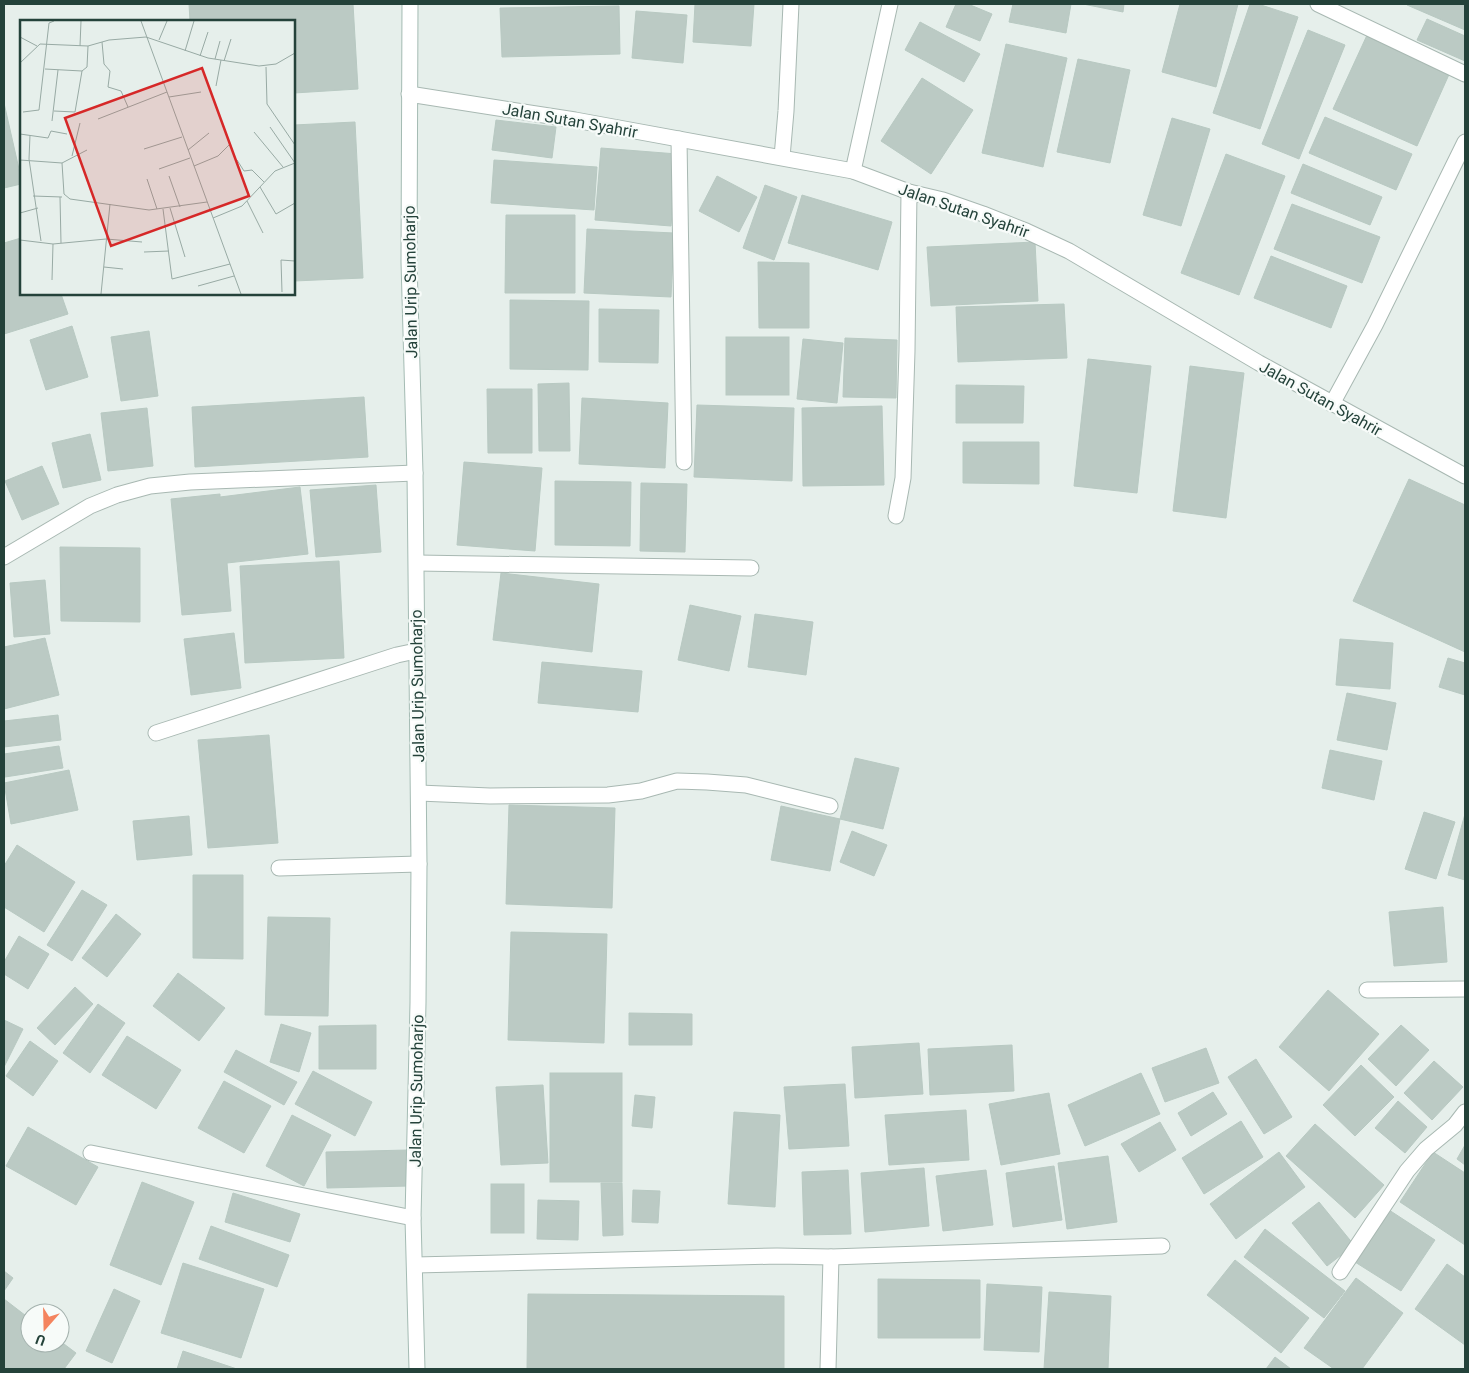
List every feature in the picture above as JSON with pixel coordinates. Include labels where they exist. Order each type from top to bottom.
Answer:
[{"type":"street","name":"Jalan Urip Sumoharjo","points":[[410,4],[408,262],[417,563],[416,650],[420,864],[413,1218],[417,1369]]},
{"type":"street","points":[[782,157],[791,4]]},
{"type":"street","points":[[853,171],[890,4]]},
{"type":"street","points":[[1318,4],[1465,74]]},
{"type":"street","name":"Jalan Sutan Syahrir","points":[[409,94],[575,120],[853,171],[909,192],[943,200],[983,214],[1026,230],[1069,250],[1251,358],[1465,476]]},
{"type":"street","points":[[679,139],[684,462]]},
{"type":"street","points":[[1332,404],[1379,316],[1465,142]]},
{"type":"street","points":[[896,516],[904,470],[909,192]]},
{"type":"street","points":[[4,557],[90,506],[116,495],[150,486],[190,482],[415,473]]},
{"type":"street","points":[[417,563],[751,568]]},
{"type":"street","points":[[156,733],[416,650]]},
{"type":"street","points":[[419,793],[490,796],[608,795],[641,791],[677,781],[746,785],[830,806]]},
{"type":"street","points":[[280,868],[420,864]]},
{"type":"street","points":[[1367,990],[1465,989]]},
{"type":"street","points":[[1340,1272],[1407,1171],[1426,1149],[1455,1125],[1465,1112]]},
{"type":"street","points":[[91,1153],[413,1218]]},
{"type":"street","points":[[415,1265],[777,1256],[831,1257],[1162,1246]]},
{"type":"street","points":[[828,1369],[831,1257]]},
{"type":"building","points":[[189,4],[353,4],[358,89],[295,93],[295,20],[190,20]]},
{"type":"building","points":[[695,4],[754,4],[751,46],[693,42]]},
{"type":"building","points":[[956,4],[968,4],[992,14],[980,41],[946,27]]},
{"type":"building","points":[[1013,4],[1071,4],[1066,33],[1009,22]]},
{"type":"building","points":[[1083,4],[1124,4],[1123,12]]},
{"type":"building","points":[[1180,4],[1238,4],[1216,87],[1162,72]]},
{"type":"building","points":[[1250,4],[1258,4],[1298,17],[1260,129],[1213,113]]},
{"type":"building","points":[[1465,4],[1465,30],[1407,5]]},
{"type":"building","points":[[619,6],[620,54],[502,57],[500,8]]},
{"type":"building","points":[[636,11],[687,15],[683,63],[632,58]]},
{"type":"building","points":[[1427,19],[1465,36],[1465,61],[1417,40]]},
{"type":"building","points":[[920,22],[980,54],[964,82],[905,50]]},
{"type":"building","points":[[1308,30],[1345,45],[1299,159],[1262,144]]},
{"type":"building","points":[[1368,33],[1451,70],[1417,146],[1333,109]]},
{"type":"building","points":[[1006,44],[1067,58],[1043,167],[982,153]]},
{"type":"building","points":[[1078,59],[1130,70],[1110,163],[1057,152]]},
{"type":"building","points":[[922,78],[973,110],[931,174],[881,141]]},
{"type":"building","points":[[4,103],[20,174],[20,184],[4,188]]},
{"type":"building","points":[[1325,117],[1412,154],[1396,190],[1309,153]]},
{"type":"building","points":[[1172,118],[1210,129],[1181,226],[1143,215]]},
{"type":"building","points":[[496,120],[556,127],[552,158],[492,150]]},
{"type":"building","points":[[355,122],[363,278],[295,281],[295,125]]},
{"type":"building","points":[[601,148],[677,154],[671,226],[595,220]]},
{"type":"building","points":[[1226,154],[1285,176],[1239,295],[1181,273]]},
{"type":"building","points":[[494,160],[597,167],[594,210],[491,203]]},
{"type":"building","points":[[1303,164],[1382,197],[1370,225],[1291,193]]},
{"type":"building","points":[[717,176],[757,197],[739,232],[699,211]]},
{"type":"building","points":[[765,185],[797,197],[774,260],[743,248]]},
{"type":"building","points":[[802,195],[892,222],[878,270],[788,243]]},
{"type":"building","points":[[1292,204],[1380,237],[1362,283],[1274,249]]},
{"type":"building","points":[[506,215],[575,215],[575,293],[505,293]]},
{"type":"building","points":[[587,229],[674,233],[671,297],[584,293]]},
{"type":"building","points":[[20,238],[20,295],[61,295],[68,314],[4,334],[4,243]]},
{"type":"building","points":[[1035,242],[1038,301],[931,306],[927,247]]},
{"type":"building","points":[[1271,256],[1347,286],[1331,328],[1254,298]]},
{"type":"building","points":[[758,262],[809,263],[809,328],[759,328]]},
{"type":"building","points":[[510,300],[589,301],[588,370],[510,369]]},
{"type":"building","points":[[1064,304],[1067,358],[958,362],[956,307]]},
{"type":"building","points":[[599,309],[659,310],[658,363],[599,362]]},
{"type":"building","points":[[72,326],[88,377],[46,390],[30,340]]},
{"type":"building","points":[[149,331],[158,396],[121,401],[111,337]]},
{"type":"building","points":[[726,337],[789,337],[789,395],[726,395]]},
{"type":"building","points":[[845,338],[897,340],[896,398],[843,397]]},
{"type":"building","points":[[803,339],[843,343],[837,403],[797,399]]},
{"type":"building","points":[[1088,359],[1151,366],[1137,493],[1074,486]]},
{"type":"building","points":[[1190,366],[1244,373],[1226,518],[1173,511]]},
{"type":"building","points":[[569,383],[570,451],[539,451],[538,384]]},
{"type":"building","points":[[956,385],[1024,386],[1023,423],[956,423]]},
{"type":"building","points":[[487,389],[532,389],[532,453],[488,453]]},
{"type":"building","points":[[364,397],[368,457],[195,467],[192,407]]},
{"type":"building","points":[[582,398],[668,403],[665,468],[579,464]]},
{"type":"building","points":[[697,405],[794,408],[792,481],[694,477]]},
{"type":"building","points":[[882,406],[884,485],[803,486],[802,408]]},
{"type":"building","points":[[147,408],[153,466],[108,471],[101,413]]},
{"type":"building","points":[[90,434],[101,480],[63,488],[52,443]]},
{"type":"building","points":[[963,442],[1039,442],[1039,484],[963,483]]},
{"type":"building","points":[[464,462],[542,468],[535,551],[457,545]]},
{"type":"building","points":[[42,466],[59,504],[22,520],[5,481]]},
{"type":"building","points":[[1409,479],[1465,505],[1465,652],[1353,601]]},
{"type":"building","points":[[555,481],[631,482],[630,546],[555,545]]},
{"type":"building","points":[[641,483],[687,484],[685,552],[640,551]]},
{"type":"building","points":[[376,485],[381,552],[316,557],[310,490]]},
{"type":"building","points":[[300,487],[308,554],[227,563],[231,611],[182,615],[171,499],[220,494],[220,497]]},
{"type":"building","points":[[60,547],[140,548],[140,622],[61,621]]},
{"type":"building","points":[[339,561],[344,658],[245,663],[240,566]]},
{"type":"building","points":[[501,573],[599,584],[592,652],[493,640]]},
{"type":"building","points":[[45,580],[50,634],[14,637],[10,583]]},
{"type":"building","points":[[690,605],[741,616],[729,671],[678,660]]},
{"type":"building","points":[[755,614],[813,622],[806,675],[748,667]]},
{"type":"building","points":[[234,633],[241,688],[191,695],[184,639]]},
{"type":"building","points":[[45,638],[59,695],[4,709],[4,647]]},
{"type":"building","points":[[1340,639],[1393,643],[1390,689],[1336,685]]},
{"type":"building","points":[[1448,658],[1465,663],[1465,695],[1439,687]]},
{"type":"building","points":[[542,662],[642,671],[638,712],[538,703]]},
{"type":"building","points":[[1347,693],[1396,703],[1387,750],[1337,740]]},
{"type":"building","points":[[58,715],[61,740],[4,747],[4,721]]},
{"type":"building","points":[[269,735],[278,843],[208,848],[198,740]]},
{"type":"building","points":[[59,746],[63,768],[5,777],[4,754]]},
{"type":"building","points":[[1330,750],[1382,761],[1374,800],[1322,788]]},
{"type":"building","points":[[855,758],[899,768],[883,829],[840,819]]},
{"type":"building","points":[[69,770],[78,810],[11,824],[4,783]]},
{"type":"building","points":[[509,805],[615,808],[612,908],[506,904]]},
{"type":"building","points":[[781,806],[840,819],[830,871],[771,860]]},
{"type":"building","points":[[1424,812],[1455,822],[1436,879],[1405,869]]},
{"type":"building","points":[[1465,814],[1465,880],[1448,875]]},
{"type":"building","points":[[189,816],[192,855],[137,860],[133,821]]},
{"type":"building","points":[[852,831],[887,845],[874,876],[840,862]]},
{"type":"building","points":[[17,845],[75,882],[44,932],[4,907],[4,866]]},
{"type":"building","points":[[193,875],[243,875],[243,959],[193,958]]},
{"type":"building","points":[[82,890],[107,905],[72,961],[47,945]]},
{"type":"building","points":[[1443,907],[1447,962],[1394,966],[1389,912]]},
{"type":"building","points":[[116,914],[141,934],[107,977],[82,958]]},
{"type":"building","points":[[268,917],[330,918],[328,1016],[265,1015]]},
{"type":"building","points":[[511,932],[607,934],[604,1043],[508,1040]]},
{"type":"building","points":[[19,936],[49,954],[28,989],[4,974],[4,962]]},
{"type":"building","points":[[178,973],[225,1008],[199,1041],[153,1006]]},
{"type":"building","points":[[75,987],[93,1004],[55,1045],[37,1028]]},
{"type":"building","points":[[1328,990],[1379,1034],[1329,1091],[1279,1047]]},
{"type":"building","points":[[98,1004],[125,1023],[90,1073],[63,1053]]},
{"type":"building","points":[[629,1013],[692,1014],[692,1045],[629,1045]]},
{"type":"building","points":[[4,1020],[23,1029],[4,1067]]},
{"type":"building","points":[[281,1024],[311,1033],[299,1072],[270,1062]]},
{"type":"building","points":[[376,1025],[376,1069],[319,1069],[319,1026]]},
{"type":"building","points":[[1401,1025],[1429,1050],[1396,1086],[1368,1059]]},
{"type":"building","points":[[127,1036],[181,1070],[156,1109],[102,1075]]},
{"type":"building","points":[[30,1041],[58,1061],[33,1096],[6,1076]]},
{"type":"building","points":[[919,1043],[923,1094],[855,1098],[852,1047]]},
{"type":"building","points":[[1012,1045],[1014,1091],[930,1095],[928,1049]]},
{"type":"building","points":[[1206,1048],[1219,1083],[1165,1102],[1152,1068]]},
{"type":"building","points":[[236,1050],[297,1082],[284,1105],[224,1072]]},
{"type":"building","points":[[1256,1059],[1292,1117],[1264,1134],[1228,1077]]},
{"type":"building","points":[[1434,1061],[1463,1087],[1432,1120],[1404,1093]]},
{"type":"building","points":[[1361,1065],[1394,1097],[1355,1136],[1323,1105]]},
{"type":"building","points":[[313,1071],[372,1102],[355,1136],[295,1104]]},
{"type":"building","points":[[550,1073],[622,1073],[622,1182],[550,1182]]},
{"type":"building","points":[[1141,1073],[1160,1114],[1085,1146],[1068,1105]]},
{"type":"building","points":[[224,1081],[271,1106],[244,1153],[198,1128]]},
{"type":"building","points":[[845,1084],[849,1146],[789,1149],[784,1087]]},
{"type":"building","points":[[543,1085],[548,1163],[501,1165],[496,1087]]},
{"type":"building","points":[[1213,1092],[1227,1114],[1191,1136],[1178,1113]]},
{"type":"building","points":[[1049,1093],[1060,1154],[1001,1165],[989,1104]]},
{"type":"building","points":[[635,1095],[655,1097],[652,1128],[632,1126]]},
{"type":"building","points":[[1398,1101],[1427,1127],[1405,1153],[1375,1128]]},
{"type":"building","points":[[966,1110],[969,1160],[889,1165],[885,1115]]},
{"type":"building","points":[[734,1112],[780,1115],[775,1207],[728,1204]]},
{"type":"building","points":[[292,1115],[331,1135],[304,1186],[266,1166]]},
{"type":"building","points":[[1241,1121],[1263,1157],[1204,1194],[1182,1158]]},
{"type":"building","points":[[1160,1122],[1176,1150],[1139,1172],[1121,1144]]},
{"type":"building","points":[[1315,1124],[1384,1185],[1355,1218],[1286,1156]]},
{"type":"building","points":[[28,1127],[98,1167],[76,1205],[6,1166]]},
{"type":"building","points":[[1465,1145],[1465,1165],[1457,1159]]},
{"type":"building","points":[[408,1150],[409,1186],[327,1188],[326,1152]]},
{"type":"building","points":[[1279,1152],[1305,1187],[1236,1239],[1210,1204]]},
{"type":"building","points":[[1433,1152],[1465,1173],[1465,1245],[1400,1202]]},
{"type":"building","points":[[1108,1156],[1117,1222],[1067,1229],[1058,1163]]},
{"type":"building","points":[[1054,1166],[1062,1220],[1013,1227],[1006,1173]]},
{"type":"building","points":[[924,1168],[929,1226],[865,1232],[861,1173]]},
{"type":"building","points":[[848,1170],[851,1234],[804,1235],[802,1172]]},
{"type":"building","points":[[986,1170],[993,1225],[943,1231],[936,1176]]},
{"type":"building","points":[[142,1182],[194,1202],[161,1285],[110,1265]]},
{"type":"building","points":[[601,1183],[622,1183],[623,1235],[603,1236]]},
{"type":"building","points":[[491,1184],[524,1184],[524,1233],[491,1233]]},
{"type":"building","points":[[633,1190],[660,1191],[658,1223],[632,1222]]},
{"type":"building","points":[[233,1193],[300,1214],[290,1242],[225,1222]]},
{"type":"building","points":[[538,1200],[579,1201],[578,1240],[537,1239]]},
{"type":"building","points":[[1319,1202],[1354,1245],[1327,1266],[1292,1223]]},
{"type":"building","points":[[1389,1210],[1435,1240],[1401,1291],[1355,1262]]},
{"type":"building","points":[[211,1226],[289,1255],[277,1287],[199,1259]]},
{"type":"building","points":[[1265,1229],[1345,1291],[1324,1318],[1244,1257]]},
{"type":"building","points":[[1235,1260],[1309,1318],[1281,1353],[1207,1295]]},
{"type":"building","points":[[183,1263],[264,1289],[241,1358],[161,1333]]},
{"type":"building","points":[[1447,1264],[1465,1277],[1465,1345],[1415,1309]]},
{"type":"building","points":[[4,1271],[13,1278],[4,1291]]},
{"type":"building","points":[[1356,1278],[1403,1313],[1362,1369],[1334,1369],[1304,1348]]},
{"type":"building","points":[[878,1279],[980,1280],[980,1338],[878,1338]]},
{"type":"building","points":[[987,1284],[1042,1287],[1039,1352],[984,1350]]},
{"type":"building","points":[[114,1289],[140,1301],[112,1363],[86,1351]]},
{"type":"building","points":[[1049,1292],[1111,1296],[1108,1369],[1044,1369]]},
{"type":"building","points":[[528,1294],[784,1296],[784,1369],[527,1369]]},
{"type":"building","points":[[4,1299],[20,1311],[20,1353],[70,1353],[70,1348],[76,1353],[64,1369],[4,1369]]},
{"type":"building","points":[[183,1351],[237,1369],[177,1369]]},
{"type":"building","points":[[1275,1357],[1291,1369],[1266,1369]]}]
